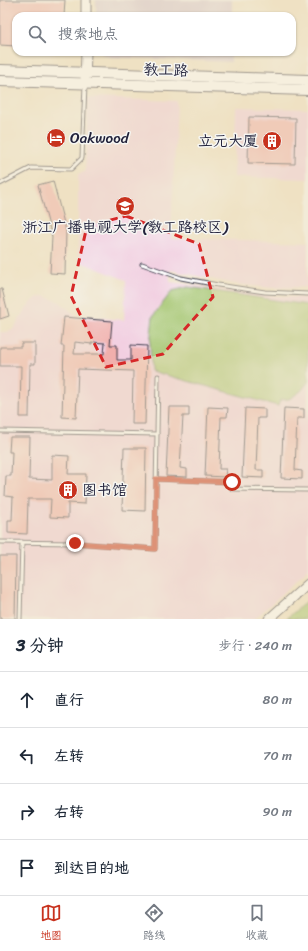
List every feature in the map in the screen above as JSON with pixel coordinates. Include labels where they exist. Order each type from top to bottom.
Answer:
[{"type":"main road","points":[[86,0],[86,12]]},
{"type":"main road","points":[[85,83],[86,56]]},
{"type":"main road","name":"教工路","points":[[0,70],[308,80]]},
{"type":"main road","name":"教工路","points":[[0,81],[308,90]]},
{"type":"main road","points":[[269,619],[308,584]]},
{"type":"lane","points":[[0,184],[31,168],[71,169],[82,158],[85,83]]},
{"type":"lane","points":[[142,264],[181,278],[218,286],[265,292],[308,294]]},
{"type":"lane","points":[[0,542],[75,543],[155,549],[158,376]]},
{"type":"lane","points":[[0,431],[157,434]]},
{"type":"lane","points":[[156,479],[232,482],[232,489],[308,490]]},
{"type":"lane","points":[[20,619],[22,542]]},
{"type":"highlighted area","points":[[126,216],[199,244],[213,297],[163,354],[106,367],[71,296],[87,226]]},
{"type":"shaded area","points":[[96,0],[232,0],[232,12],[96,12]]},
{"type":"shaded area","points":[[107,56],[231,56],[231,62]]},
{"type":"shaded area","points":[[88,98],[177,101],[171,238],[308,242],[307,287],[271,288],[235,284],[170,270],[170,282],[263,295],[308,298],[308,568],[304,574],[254,619],[0,619],[0,332],[7,332],[14,328],[28,306],[36,298],[45,296],[60,302],[77,316],[124,320],[126,280],[78,261],[78,174],[85,172]]},
{"type":"shaded area","points":[[236,107],[308,109],[308,179],[234,177]]},
{"type":"green space","points":[[188,287],[308,305],[308,321],[306,322],[308,326],[308,382],[301,391],[289,399],[280,400],[278,406],[151,371],[150,344],[153,316],[172,291]]},
{"type":"green space","points":[[308,600],[308,619],[286,619]]},
{"type":"building","points":[[0,0],[65,0],[64,12],[12,12],[12,46],[0,45]]},
{"type":"building","name":"立元大厦","points":[[249,117],[296,118],[295,164],[248,163]]},
{"type":"building","points":[[53,181],[66,231],[65,274],[50,273],[52,237],[38,185]]},
{"type":"building","points":[[0,289],[2,289],[9,316],[0,319]]},
{"type":"building","points":[[64,317],[112,321],[110,345],[117,345],[117,360],[131,360],[131,345],[147,346],[145,424],[132,424],[133,371],[78,369],[76,418],[62,417],[64,346],[61,346]],"holes":[[[75,342],[92,344],[92,342],[105,343],[104,354],[74,354]]]},
{"type":"building","points":[[21,343],[35,343],[35,364],[30,364],[29,417],[20,417],[21,366],[0,366],[0,347],[21,347]]},
{"type":"building","points":[[169,407],[189,407],[189,416],[183,416],[180,468],[187,469],[187,477],[166,476]]},
{"type":"building","points":[[208,407],[228,408],[227,417],[221,417],[219,469],[226,469],[225,477],[205,476]]},
{"type":"building","points":[[245,408],[265,409],[265,418],[258,418],[256,470],[263,470],[263,478],[242,477]]},
{"type":"building","points":[[284,408],[304,409],[304,418],[297,418],[295,470],[302,471],[302,479],[281,478]]},
{"type":"building","points":[[10,437],[30,437],[29,479],[52,480],[52,455],[69,456],[68,474],[86,474],[85,504],[68,503],[68,518],[50,517],[51,499],[28,499],[27,534],[8,533],[8,520],[12,520],[13,497],[5,496],[6,476],[11,476],[12,452],[9,452]]},
{"type":"building","points":[[124,448],[146,448],[145,511],[122,510]]},
{"type":"building","points":[[0,556],[16,556],[15,619],[0,619]]},
{"type":"place","name":"Oakwood","points":[[56,138]]},
{"type":"place","name":"立元大厦","points":[[272,141]]},
{"type":"place","name":"浙江广播电视大学(教工路校区)","points":[[125,206]]},
{"type":"place","name":"图书馆","points":[[68,490]]},
{"type":"route","points":[[75,543],[155,549],[156,479],[232,482]]}]
